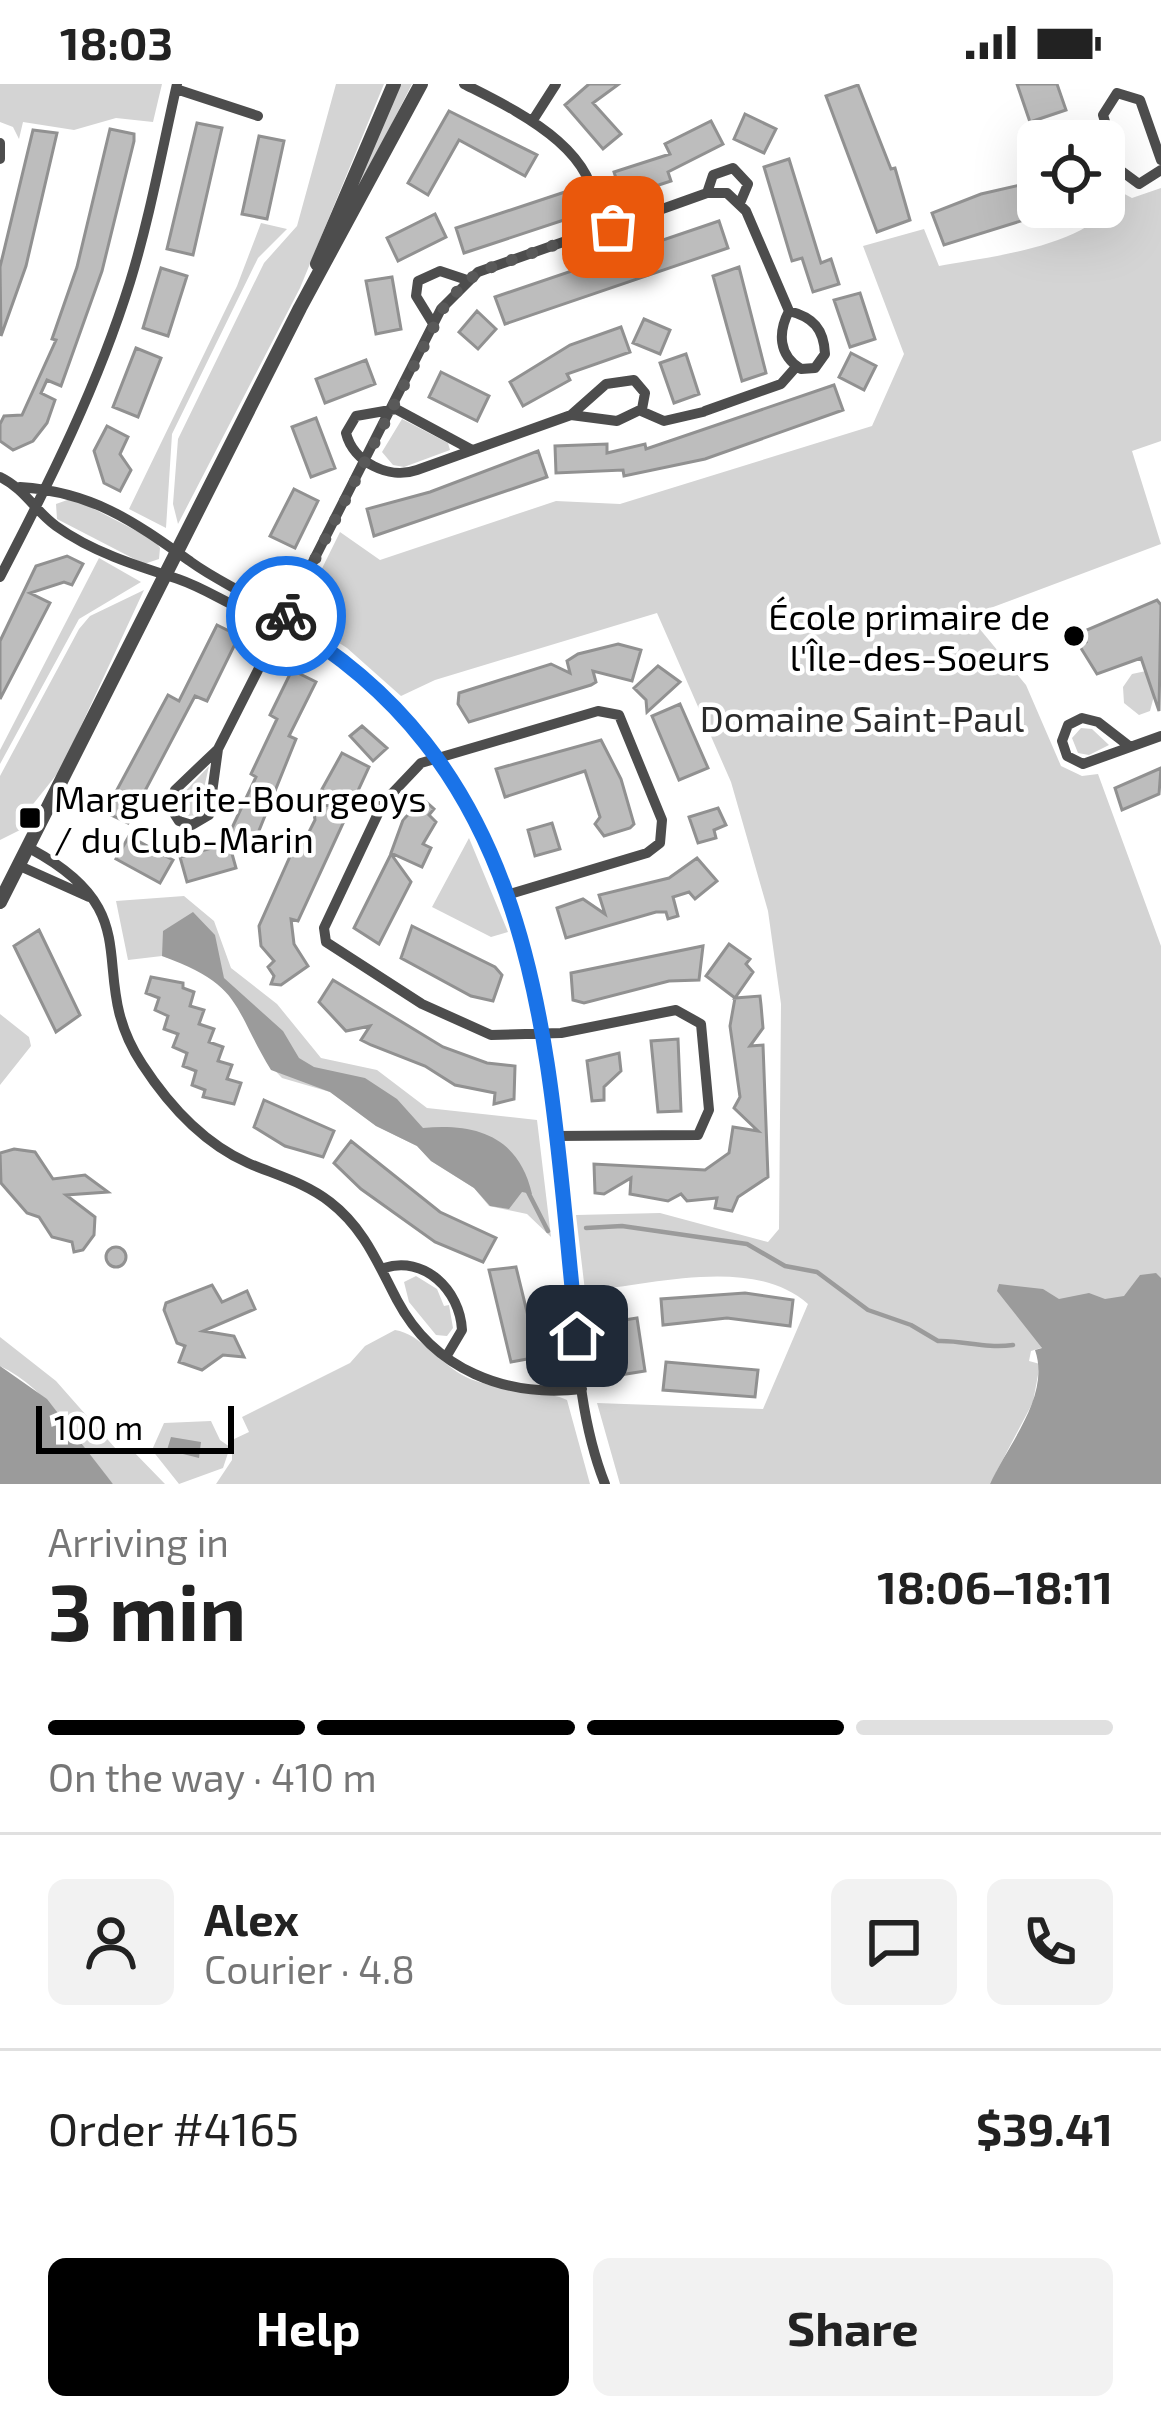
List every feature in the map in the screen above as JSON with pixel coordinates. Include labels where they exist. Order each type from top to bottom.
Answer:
[{"type":"street","points":[[300,308],[394,84]]},
{"type":"street","points":[[0,902],[22,867],[300,308],[421,84]]},
{"type":"street","points":[[218,749],[209,815],[192,825],[179,821],[170,807],[172,794],[218,749],[432,322],[466,280],[583,235],[593,226],[595,210],[584,178],[561,145],[532,120],[464,84]]},
{"type":"street","points":[[532,120],[556,84]]},
{"type":"street","points":[[0,577],[85,404],[129,286],[176,86],[259,116]]},
{"type":"street","points":[[1161,160],[1140,100],[1115,89],[1103,115],[1120,170],[1139,184],[1161,170]]},
{"type":"street","points":[[0,143],[0,159]]},
{"type":"street","points":[[706,193],[713,175],[733,168],[748,184],[740,203]]},
{"type":"street","points":[[593,226],[613,227],[706,193],[727,193],[740,203],[789,311],[781,335],[796,367]]},
{"type":"street","points":[[432,322],[416,296],[418,281],[440,271],[466,280]]},
{"type":"street","points":[[640,412],[664,421],[704,411],[781,384],[796,367],[819,366],[824,344],[812,320],[789,311]]},
{"type":"street","points":[[472,450],[390,408],[362,413],[348,425],[351,448],[364,460],[400,475],[472,450],[571,415],[604,386],[623,379],[643,387],[647,401],[640,412],[617,421],[571,415]]},
{"type":"street","points":[[0,477],[20,487],[55,526],[144,572],[166,577],[254,617],[283,621]]},
{"type":"street","points":[[20,487],[73,491],[263,600],[283,621],[357,670],[438,757],[472,812],[510,894],[543,1035],[582,1389],[604,1484]]},
{"type":"street","points":[[510,894],[647,854],[660,843],[662,820],[624,720],[598,711],[421,763],[390,792],[327,919],[326,942],[452,1020],[490,1035],[543,1035],[676,1010],[697,1018],[706,1036],[709,1110],[698,1135],[555,1136]]},
{"type":"street","points":[[1129,746],[1106,727],[1082,718],[1068,724],[1062,741],[1067,756],[1080,764],[1161,736]]},
{"type":"street","points":[[31,849],[73,872],[110,932],[114,989],[127,1036],[159,1088],[190,1124],[221,1148],[332,1203],[383,1268],[405,1313],[470,1375],[501,1385],[582,1389]]},
{"type":"street","points":[[22,867],[88,897]]},
{"type":"street","points":[[383,1268],[420,1268],[451,1294],[461,1330],[446,1357]]},
{"type":"green space","points":[[0,84],[162,84],[153,122],[116,118],[74,130],[23,122],[19,139],[13,127],[0,122]]},
{"type":"green space","points":[[336,84],[384,84],[300,288],[178,524],[173,504],[178,439],[264,263],[297,226]]},
{"type":"green space","points":[[401,84],[412,84],[347,212],[343,210]]},
{"type":"green space","name":"Domaine Saint-Paul","points":[[1161,188],[1161,441],[1132,451],[1161,544],[969,616],[1026,685],[1061,766],[1082,776],[1098,774],[1161,946],[1161,1352],[1047,1346],[1031,1351],[1029,1361],[1040,1364],[1033,1402],[990,1484],[620,1484],[597,1403],[763,1409],[808,1304],[785,1289],[731,1277],[585,1291],[576,1215],[660,1213],[768,1242],[779,1229],[781,1004],[768,911],[731,782],[657,613],[435,680],[401,696],[347,648],[305,621],[309,614],[302,609],[340,532],[380,560],[556,501],[620,504],[872,426],[904,354],[863,246],[924,229],[939,266],[985,258],[1040,246],[1084,228],[1125,228],[1125,194],[1132,198]]},
{"type":"green space","points":[[261,223],[287,229],[258,258],[172,434],[166,528],[129,509],[237,286]]},
{"type":"green space","points":[[402,419],[448,443],[450,450],[404,467],[393,465],[382,452]]},
{"type":"green space","points":[[73,498],[154,540],[160,548],[159,559],[144,564],[57,519],[56,504]]},
{"type":"green space","points":[[99,558],[141,582],[79,619],[0,764],[0,750]]},
{"type":"green space","points":[[144,590],[61,769],[26,813],[22,829],[0,840],[0,776],[79,629],[90,616]]},
{"type":"green space","points":[[1146,671],[1154,696],[1150,711],[1139,715],[1124,703],[1123,687],[1132,674]]},
{"type":"green space","points":[[1081,728],[1092,729],[1109,745],[1089,755],[1078,753],[1072,738]]},
{"type":"green space","points":[[209,766],[198,815],[187,816],[178,799]]},
{"type":"green space","points":[[469,838],[508,932],[491,937],[432,907]]},
{"type":"green space","points":[[184,896],[214,921],[231,968],[277,1004],[321,1058],[377,1070],[427,1108],[537,1120],[551,1237],[527,1214],[489,1206],[474,1188],[431,1161],[417,1146],[376,1126],[330,1092],[282,1078],[267,1062],[237,1001],[197,967],[162,956],[128,960],[116,901]]},
{"type":"green space","points":[[0,1014],[29,1037],[31,1046],[0,1085]]},
{"type":"green space","points":[[416,1276],[437,1289],[444,1306],[449,1305],[453,1328],[447,1336],[436,1335],[409,1302],[404,1282]]},
{"type":"green space","points":[[395,1330],[414,1337],[466,1377],[567,1400],[590,1484],[216,1484],[232,1460],[232,1440],[249,1432],[242,1417],[350,1363],[365,1346]]},
{"type":"green space","points":[[0,1337],[56,1381],[116,1449],[130,1448],[165,1484],[113,1484],[48,1403],[0,1366]]},
{"type":"green space","points":[[211,1421],[220,1440],[230,1447],[223,1468],[179,1484],[152,1450],[164,1423]]},
{"type":"shaded area","points":[[193,912],[215,935],[224,978],[283,1031],[299,1058],[314,1067],[365,1078],[397,1099],[423,1128],[462,1128],[494,1138],[517,1159],[532,1194],[522,1192],[509,1209],[490,1206],[474,1188],[431,1161],[417,1146],[376,1126],[330,1092],[271,1070],[222,988],[162,956],[163,931]]},
{"type":"shaded area","points":[[1156,1273],[1161,1278],[1161,1484],[990,1484],[1033,1402],[1038,1367],[1035,1350],[1042,1348],[997,1291],[999,1284],[1043,1289],[1059,1299],[1089,1293],[1105,1299],[1124,1296],[1140,1275]]},
{"type":"shaded area","points":[[0,1366],[47,1399],[113,1484],[0,1484]]},
{"type":"shaded area","points":[[171,1437],[201,1442],[199,1458],[167,1450]]},
{"type":"building","points":[[589,84],[619,84],[593,103],[621,134],[603,149],[565,105]]},
{"type":"building","points":[[1017,84],[1057,84],[1066,110],[1029,120]]},
{"type":"building","points":[[858,85],[891,169],[895,168],[910,220],[877,232],[826,96]]},
{"type":"building","points":[[449,111],[537,155],[525,176],[459,140],[428,195],[408,183]]},
{"type":"building","points":[[745,114],[776,129],[764,153],[734,139]]},
{"type":"building","points":[[711,121],[723,144],[668,172],[671,181],[622,197],[614,172],[670,154],[665,144]]},
{"type":"building","points":[[197,123],[222,128],[193,255],[167,249]]},
{"type":"building","points":[[110,129],[134,134],[134,141],[102,271],[61,386],[47,380],[41,393],[55,400],[47,423],[33,441],[13,450],[0,441],[0,424],[4,416],[22,415],[56,340],[52,339],[77,267]]},
{"type":"building","points":[[33,130],[57,133],[26,266],[1,336],[0,267]]},
{"type":"building","points":[[259,136],[284,141],[267,219],[242,214]]},
{"type":"building","points":[[789,159],[821,263],[831,259],[839,284],[813,292],[802,258],[792,261],[764,167]]},
{"type":"building","points":[[1017,186],[1017,222],[944,245],[932,213]]},
{"type":"building","points":[[568,191],[576,216],[464,253],[456,228]]},
{"type":"building","points":[[435,214],[446,237],[398,261],[387,238]]},
{"type":"building","points":[[719,221],[728,248],[505,324],[495,297]]},
{"type":"building","points":[[739,267],[766,373],[742,381],[713,276]]},
{"type":"building","points":[[161,268],[187,276],[168,336],[143,328]]},
{"type":"building","points":[[392,277],[401,329],[376,334],[366,281]]},
{"type":"building","points":[[860,293],[875,339],[850,347],[834,300]]},
{"type":"building","points":[[477,311],[496,329],[478,349],[459,332]]},
{"type":"building","points":[[644,319],[670,330],[660,354],[633,343]]},
{"type":"building","points":[[621,327],[630,352],[567,374],[570,380],[523,406],[510,382],[570,345]]},
{"type":"building","points":[[136,348],[161,358],[138,417],[113,407]]},
{"type":"building","points":[[851,353],[876,366],[864,390],[839,377]]},
{"type":"building","points":[[686,354],[699,394],[674,403],[660,363]]},
{"type":"building","points":[[366,360],[375,384],[325,403],[316,379]]},
{"type":"building","points":[[441,372],[489,396],[477,421],[429,397]]},
{"type":"building","points":[[834,385],[843,410],[705,459],[624,476],[623,470],[556,473],[555,446],[607,444],[607,453],[645,444],[646,449]]},
{"type":"building","points":[[316,418],[335,468],[311,477],[292,427]]},
{"type":"building","points":[[107,426],[128,437],[120,454],[131,470],[120,491],[104,483],[94,451]]},
{"type":"building","points":[[538,451],[547,477],[374,536],[367,509],[430,492]]},
{"type":"building","points":[[294,489],[318,501],[295,548],[270,536]]},
{"type":"building","points":[[67,556],[83,564],[72,585],[64,582],[30,593],[50,603],[0,699],[0,641],[36,566]]},
{"type":"building","points":[[1157,600],[1161,605],[1159,711],[1141,658],[1097,674],[1079,645],[1086,642],[1082,632]]},
{"type":"building","points":[[217,625],[239,636],[207,701],[195,696],[128,823],[105,812],[168,695],[179,701]]},
{"type":"building","points":[[618,644],[641,650],[632,681],[593,671],[596,682],[591,685],[469,722],[458,704],[459,693],[551,664],[570,673],[567,661],[578,654]]},
{"type":"building","points":[[658,666],[680,682],[647,712],[646,700],[634,688]]},
{"type":"building","points":[[292,670],[316,682],[289,736],[296,739],[254,843],[230,832],[256,777],[251,774],[277,719],[270,715]]},
{"type":"building","points":[[680,704],[708,768],[679,780],[652,716]]},
{"type":"building","points":[[362,726],[387,748],[373,761],[350,736]]},
{"type":"building","points":[[601,740],[621,779],[634,824],[630,828],[604,836],[595,824],[600,817],[585,771],[505,797],[496,769]]},
{"type":"building","points":[[342,753],[369,767],[298,921],[291,919],[294,944],[308,966],[281,985],[271,984],[274,976],[268,967],[274,961],[261,946],[259,926],[296,843],[302,846],[315,820],[313,806],[348,805],[321,791]]},
{"type":"building","points":[[1161,768],[1159,794],[1122,810],[1115,788]]},
{"type":"building","points":[[423,799],[434,809],[429,815],[436,822],[423,844],[431,848],[422,867],[391,853],[403,820]]},
{"type":"building","points":[[718,808],[726,825],[714,830],[716,838],[698,843],[689,817]]},
{"type":"building","points":[[552,823],[560,849],[535,856],[528,830]]},
{"type":"building","points":[[129,836],[173,860],[160,883],[116,859]]},
{"type":"building","points":[[229,843],[236,868],[187,882],[180,857]]},
{"type":"building","points":[[391,854],[411,882],[379,944],[354,928]]},
{"type":"building","points":[[697,858],[717,881],[695,899],[689,892],[673,897],[678,916],[668,919],[666,912],[656,912],[566,938],[557,908],[583,899],[605,914],[599,895],[669,878]]},
{"type":"building","points":[[412,926],[495,967],[502,975],[493,1001],[471,996],[401,958]]},
{"type":"building","points":[[39,930],[80,1015],[56,1032],[14,946]]},
{"type":"building","points":[[729,944],[750,959],[746,964],[753,972],[735,998],[706,976]]},
{"type":"building","points":[[703,946],[699,980],[669,981],[584,1003],[573,1000],[571,973]]},
{"type":"building","points":[[151,977],[183,983],[183,988],[194,992],[190,1006],[204,1010],[199,1024],[214,1029],[209,1042],[223,1047],[218,1061],[232,1065],[227,1079],[241,1083],[234,1104],[203,1097],[205,1090],[192,1085],[196,1071],[183,1066],[187,1053],[173,1047],[178,1034],[164,1029],[168,1016],[155,1010],[159,998],[146,993]]},
{"type":"building","points":[[333,980],[443,1047],[487,1063],[515,1066],[514,1099],[494,1104],[495,1093],[455,1085],[425,1066],[361,1040],[370,1026],[346,1031],[319,1002]]},
{"type":"building","points":[[760,996],[763,1028],[750,1046],[763,1045],[768,1177],[738,1197],[732,1211],[715,1208],[717,1198],[687,1201],[681,1194],[668,1201],[630,1194],[631,1178],[604,1194],[595,1193],[594,1164],[705,1170],[729,1153],[733,1127],[758,1131],[734,1108],[740,1097],[730,1026],[735,998]]},
{"type":"building","points":[[678,1039],[681,1111],[658,1112],[651,1041]]},
{"type":"building","points":[[619,1053],[621,1071],[604,1087],[604,1100],[592,1101],[587,1061]]},
{"type":"building","points":[[264,1100],[334,1131],[323,1157],[285,1146],[254,1127]]},
{"type":"building","points":[[351,1141],[440,1212],[496,1238],[483,1262],[435,1242],[361,1189],[334,1163]]},
{"type":"building","points":[[35,1152],[53,1179],[85,1175],[108,1192],[66,1195],[95,1217],[94,1235],[83,1250],[74,1252],[72,1242],[52,1237],[39,1217],[27,1213],[1,1183],[0,1153]]},
{"type":"building","points":[[116,1247],[126,1257],[116,1267],[106,1257]]},
{"type":"building","points":[[516,1267],[538,1357],[511,1362],[489,1270]]},
{"type":"building","points":[[212,1285],[222,1302],[247,1291],[255,1309],[203,1331],[234,1336],[244,1357],[223,1355],[202,1370],[179,1362],[185,1346],[177,1343],[164,1310],[166,1303]]},
{"type":"building","points":[[745,1293],[793,1300],[790,1326],[727,1318],[663,1325],[661,1299]]},
{"type":"building","points":[[637,1318],[645,1371],[620,1375],[612,1322]]},
{"type":"building","points":[[666,1362],[758,1370],[755,1397],[663,1390]]},
{"type":"waterway","points":[[527,1190],[548,1231]]},
{"type":"waterway","points":[[586,1228],[622,1226],[747,1244],[785,1266],[817,1272],[868,1310],[911,1325],[938,1341],[1013,1345]]},
{"type":"way so far","points":[[286,616],[429,328],[447,301],[478,272],[583,235],[593,226],[613,227]]},
{"type":"place","name":"École primaire de l'Île-des-Soeurs","points":[[1074,636]]},
{"type":"place","name":"Marguerite-Bourgeoys / du Club-Marin","points":[[30,818]]},
{"type":"route","points":[[286,616],[283,621],[373,684],[430,747],[472,812],[507,884],[538,999],[577,1336]]}]
